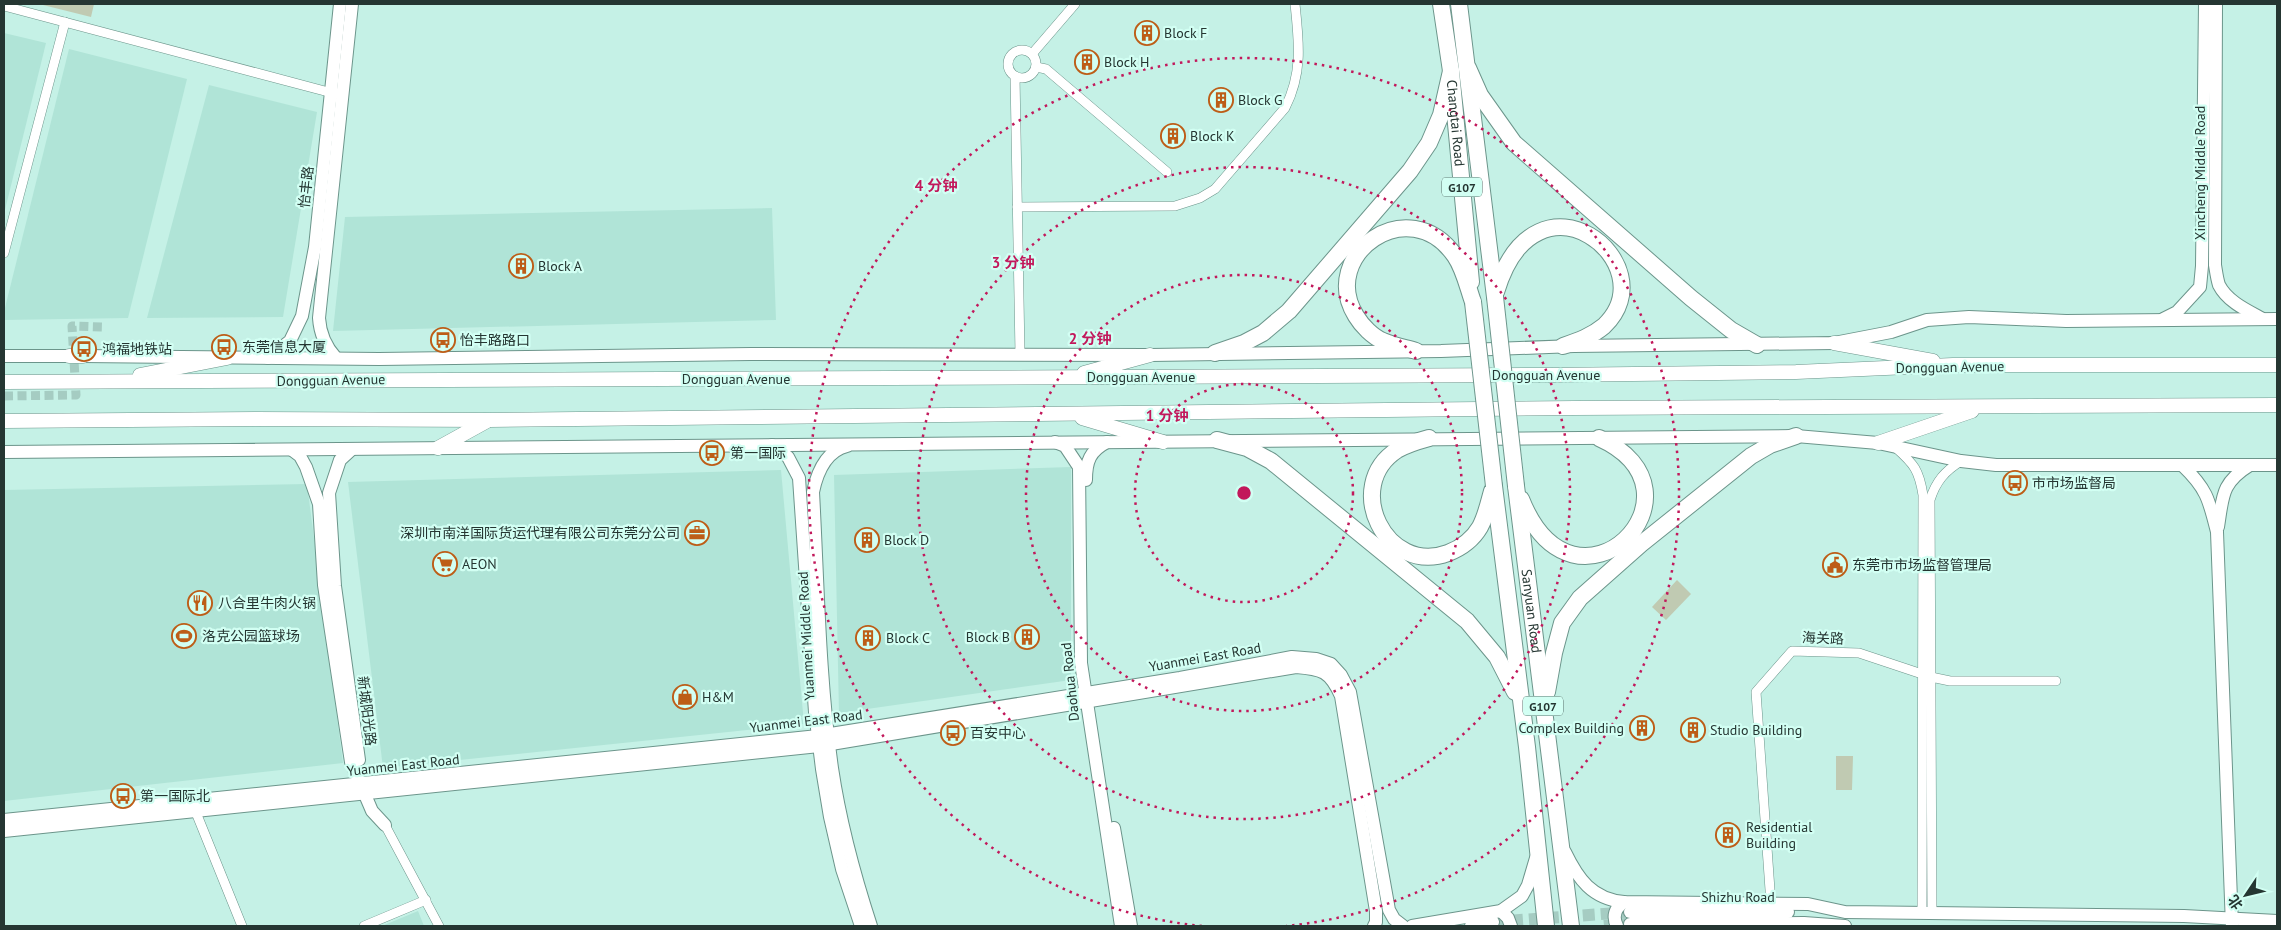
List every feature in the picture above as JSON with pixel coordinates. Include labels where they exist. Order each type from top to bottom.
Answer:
[{"type":"highway","name":"Changtai Road","points":[[1441,4],[1451,71],[1473,302]]},
{"type":"highway","name":"Changtai Road","points":[[1459,4],[1494,297]]},
{"type":"highway","points":[[1468,68],[1480,95],[1514,143],[1691,298],[1731,330],[1758,345]]},
{"type":"highway","points":[[1215,354],[1244,343],[1263,332],[1289,311],[1410,171],[1432,136],[1441,115],[1451,71]]},
{"type":"highway","points":[[1494,297],[1501,274],[1509,259],[1519,246],[1533,234],[1563,227],[1578,229],[1590,235],[1602,244],[1611,255],[1620,280],[1620,295],[1617,308],[1603,326],[1588,337],[1563,346]]},
{"type":"highway","points":[[1416,351],[1382,341],[1361,324],[1348,304],[1346,282],[1351,266],[1358,254],[1370,241],[1380,234],[1398,228],[1422,230],[1439,240],[1455,257],[1473,302]]},
{"type":"highway","name":"Sanyuan Road","points":[[1494,297],[1570,926]]},
{"type":"highway","name":"Sanyuan Road","points":[[1473,302],[1522,707],[1546,926]]},
{"type":"highway","points":[[1544,709],[1554,653],[1562,623],[1580,598],[1640,544],[1750,456],[1770,445],[1796,436]]},
{"type":"highway","points":[[1429,438],[1397,451],[1387,459],[1377,472],[1373,483],[1372,498],[1375,516],[1383,532],[1395,545],[1407,552],[1422,557],[1438,556],[1453,551],[1468,542],[1480,526],[1494,486]]},
{"type":"highway","points":[[1516,486],[1534,523],[1544,536],[1559,549],[1574,556],[1590,557],[1606,552],[1631,534],[1641,520],[1645,490],[1640,474],[1630,458],[1618,446],[1599,438]]},
{"type":"highway","points":[[1217,440],[1247,448],[1271,461],[1467,621],[1497,656],[1522,707]]},
{"type":"main road","points":[[1834,343],[1953,365]]},
{"type":"main road","points":[[1065,378],[1150,355]]},
{"type":"main road","points":[[68,356],[83,356]]},
{"type":"main road","points":[[103,382],[227,358]]},
{"type":"main road","name":"Dongguan Avenue","points":[[4,382],[1065,378],[1796,372],[1953,365],[2277,365]]},
{"type":"main road","points":[[4,421],[245,419],[488,420],[1555,409],[2277,405]]},
{"type":"main road","points":[[1878,442],[1985,407]]},
{"type":"main road","points":[[1067,414],[1163,442]]},
{"type":"main road","points":[[438,448],[488,420]]},
{"type":"street","name":"怡丰路","points":[[336,358],[325,344],[319,327],[319,318],[337,94],[340,4]]},
{"type":"street","name":"怡丰路","points":[[268,358],[290,341],[302,316],[315,247],[352,4]]},
{"type":"street","points":[[1032,54],[1075,4]]},
{"type":"street","points":[[1017,207],[1174,206],[1192,202],[1208,194],[1221,183],[1285,108],[1290,98],[1297,78],[1300,57],[1294,4]]},
{"type":"street","name":"Xincheng Middle Road","points":[[2162,320],[2177,312],[2200,287],[2202,266],[2206,4]]},
{"type":"street","name":"Xincheng Middle Road","points":[[2216,4],[2215,265],[2219,286],[2243,309],[2263,319]]},
{"type":"street","points":[[4,6],[337,94]]},
{"type":"street","points":[[4,253],[65,22]]},
{"type":"street","points":[[1020,354],[1014,76],[1007,65],[1012,53],[1020,49],[1032,54]]},
{"type":"street","points":[[1032,54],[1036,67]]},
{"type":"street","points":[[1014,76],[1028,77],[1036,67]]},
{"type":"street","points":[[1036,67],[1046,69],[1167,172]]},
{"type":"street","points":[[83,356],[336,358],[751,354],[1150,355],[1416,351],[1563,346],[1834,343],[1891,332],[1927,320],[1969,316],[2066,321],[2277,319]]},
{"type":"street","points":[[4,356],[68,356]]},
{"type":"street","points":[[4,452],[1796,436],[1878,442],[1961,461],[2016,466],[2277,465]]},
{"type":"street","name":"Daohua Road","points":[[1055,442],[1065,446],[1072,454],[1078,467],[1081,663],[1089,697],[1131,926]]},
{"type":"street","name":"Daohua Road","points":[[1108,442],[1091,453],[1086,465],[1087,652],[1089,697],[1121,926]]},
{"type":"street","name":"Yuanmei Middle Road","points":[[850,445],[830,455],[816,478],[813,492],[824,740],[852,865],[871,926]]},
{"type":"street","name":"Yuanmei Middle Road","points":[[772,446],[788,457],[794,467],[800,486],[830,817],[842,869],[861,926]]},
{"type":"street","points":[[1894,446],[1912,463],[1920,475],[1922,494],[1926,676],[1927,914]]},
{"type":"street","name":"新城阳光路","points":[[352,449],[340,460],[329,493],[335,586],[359,760],[372,811],[385,825]]},
{"type":"street","name":"新城阳光路","points":[[292,450],[300,456],[306,466],[319,504],[324,585],[350,762],[367,789]]},
{"type":"street","points":[[1926,676],[1930,500],[1939,479],[1948,469],[1961,461]]},
{"type":"street","points":[[2232,922],[2217,532],[2224,494],[2230,480],[2250,465]]},
{"type":"street","points":[[2183,466],[2199,482],[2207,496],[2217,532]]},
{"type":"street","name":"海关路","points":[[1771,904],[1756,692],[1792,651],[1859,653],[1926,676],[1950,681],[2056,681]]},
{"type":"street","name":"Yuanmei East Road","points":[[1089,697],[1292,656],[1316,659],[1331,664],[1341,675],[1350,692],[1389,910],[1394,919],[1403,926]]},
{"type":"street","name":"Yuanmei East Road","points":[[4,831],[367,789],[824,740],[1089,697],[1296,668],[1316,669],[1326,673],[1334,681],[1341,696],[1376,911],[1374,926]]},
{"type":"street","name":"Yuanmei East Road","points":[[4,820],[367,789]]},
{"type":"street","points":[[196,810],[242,926]]},
{"type":"street","points":[[385,825],[439,926]]},
{"type":"street","points":[[1559,840],[1575,873],[1585,886],[1607,899],[1625,916],[1771,904],[1808,904],[1845,912],[2232,922],[2277,920]]},
{"type":"street","points":[[1412,926],[1501,911],[1512,905],[1528,885],[1537,853]]},
{"type":"street","points":[[364,926],[426,900]]},
{"type":"street","points":[[1501,911],[1508,918],[1511,926]]},
{"type":"street","name":"Shizhu Road","points":[[1625,916],[1845,912]]},
{"type":"street","name":"Shizhu Road","points":[[1625,916],[1845,926]]},
{"type":"street","points":[[1470,926],[1493,922]]},
{"type":"shaded area","points":[[39,4],[94,4],[91,17]]},
{"type":"shaded area","points":[[4,33],[46,43],[4,214]]},
{"type":"shaded area","points":[[69,49],[187,79],[128,318],[4,320],[4,312]]},
{"type":"shaded area","points":[[209,85],[317,112],[283,317],[147,318]]},
{"type":"shaded area","points":[[772,208],[776,320],[333,331],[345,217]]},
{"type":"shaded area","points":[[1071,467],[1071,680],[839,713],[834,475]]},
{"type":"shaded area","points":[[781,470],[804,724],[383,768],[348,482]]},
{"type":"shaded area","points":[[307,484],[343,763],[4,801],[4,490]]},
{"type":"shaded area","points":[[1677,580],[1691,594],[1666,620],[1652,607]]},
{"type":"shaded area","points":[[1836,756],[1853,756],[1852,790],[1836,790]]},
{"type":"shaded area","points":[[418,911],[424,926],[382,926]]},
{"type":"tunnel","points":[[4,396],[76,395],[72,326],[105,327]]},
{"type":"tunnel","points":[[1493,922],[1630,912]]},
{"type":"tunnel","points":[[1604,926],[1626,924]]},
{"type":"place","name":"Block F","points":[[1147,33]]},
{"type":"place","name":"Block H","points":[[1087,62]]},
{"type":"place","name":"Block G","points":[[1221,100]]},
{"type":"place","name":"Block K","points":[[1173,136]]},
{"type":"place","name":"Block A","points":[[521,266]]},
{"type":"place","name":"怡丰路路口","points":[[443,340]]},
{"type":"place","name":"东莞信息大厦","points":[[224,347]]},
{"type":"place","name":"鸿福地铁站","points":[[84,349]]},
{"type":"place","name":"第一国际","points":[[712,453]]},
{"type":"place","name":"市市场监督局","points":[[2015,483]]},
{"type":"place","name":"深圳市南洋国际货运代理有限公司东莞分公司","points":[[697,533]]},
{"type":"place","name":"Block D","points":[[867,540]]},
{"type":"place","name":"AEON","points":[[445,564]]},
{"type":"place","name":"东莞市市场监督管理局","points":[[1835,565]]},
{"type":"place","name":"八合里牛肉火锅","points":[[200,603]]},
{"type":"place","name":"洛克公园篮球场","points":[[184,636]]},
{"type":"place","name":"Block B","points":[[1027,637]]},
{"type":"place","name":"Block C","points":[[868,638]]},
{"type":"place","name":"H&M","points":[[685,697]]},
{"type":"place","name":"Complex Building","points":[[1642,728]]},
{"type":"place","name":"Studio Building","points":[[1693,730]]},
{"type":"place","name":"百安中心","points":[[953,733]]},
{"type":"place","name":"第一国际北","points":[[123,796]]},
{"type":"place","name":"Residential Building","points":[[1728,835]]}]
